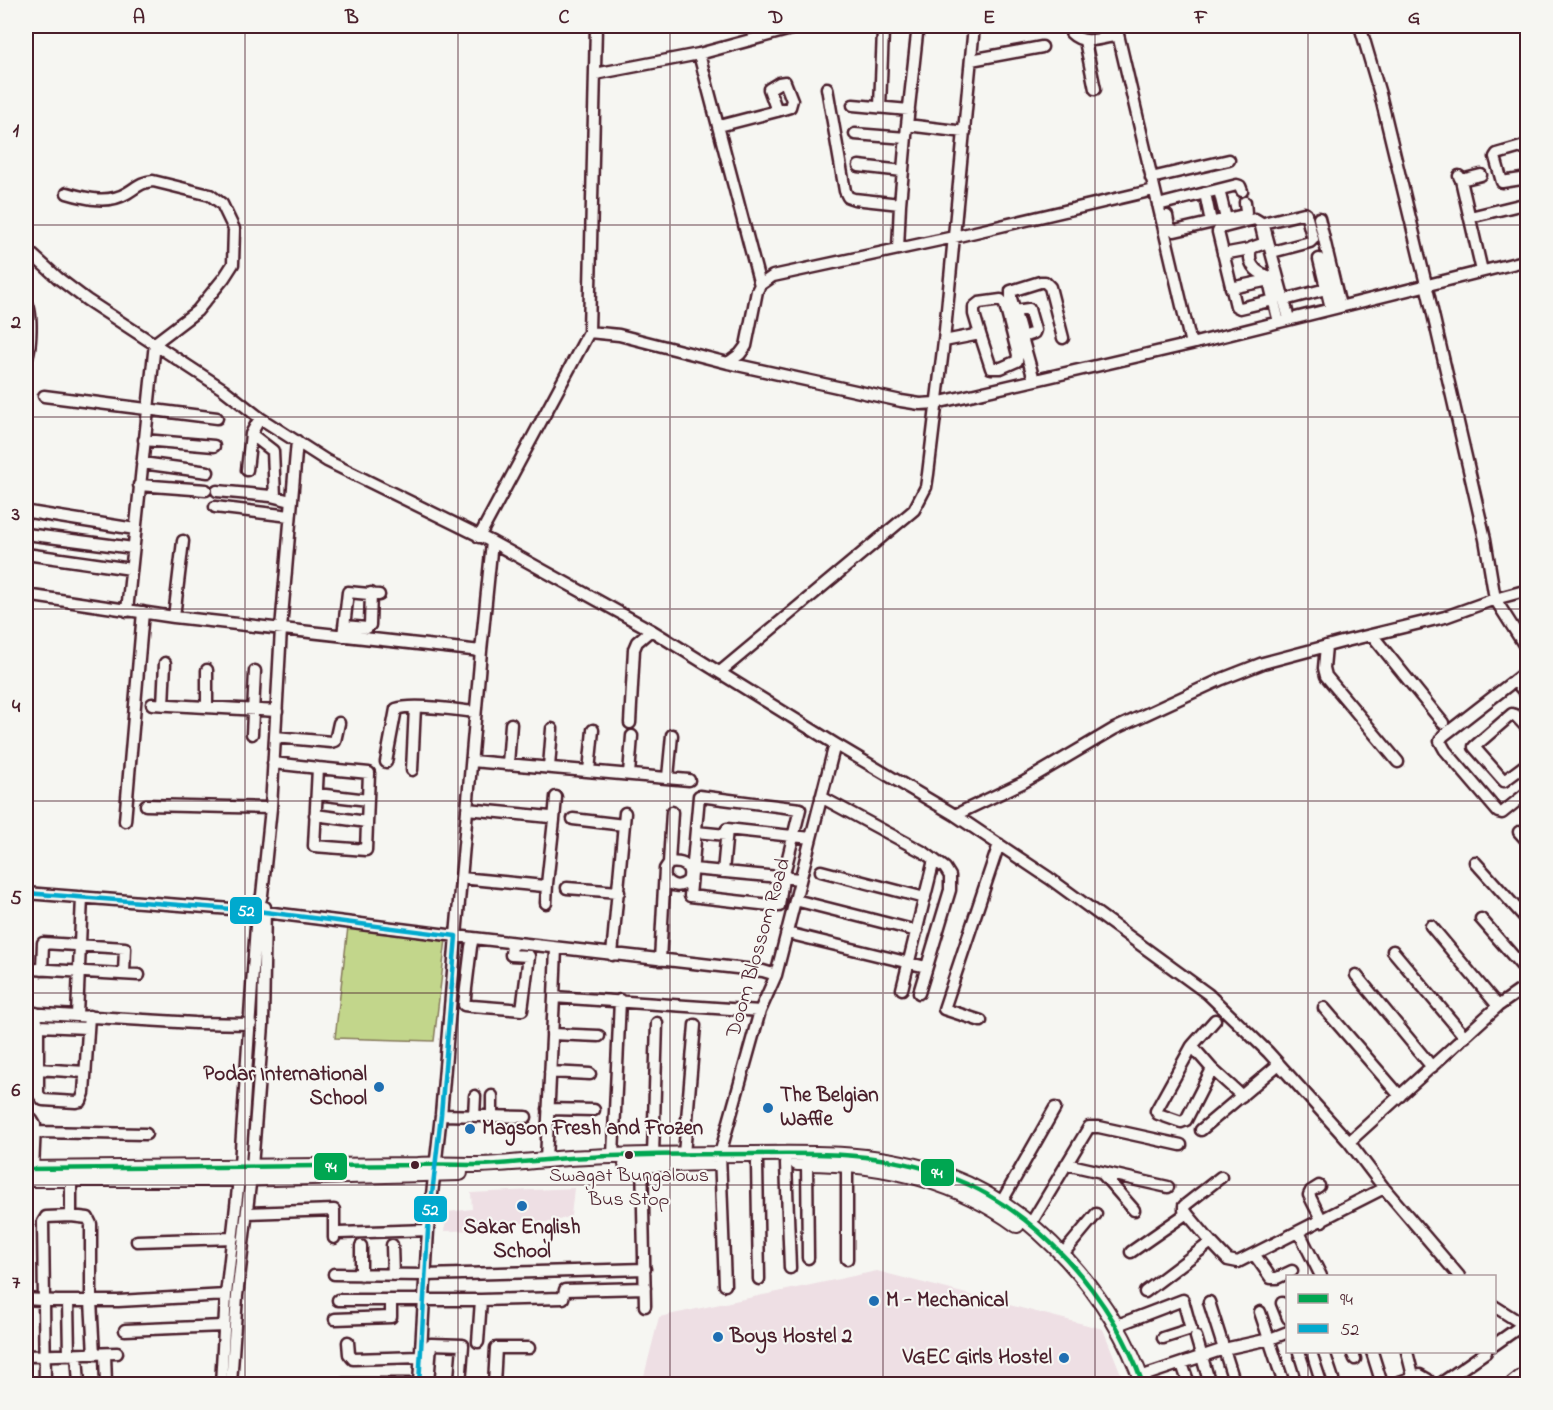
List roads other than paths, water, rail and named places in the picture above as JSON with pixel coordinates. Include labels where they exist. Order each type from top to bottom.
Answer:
[{"type":"main road","points":[[28,1172],[70,1179],[435,1169],[480,1165],[590,1165],[684,1154],[757,1163],[852,1161],[874,1157],[929,1170],[962,1182],[1030,1225],[1088,1284],[1119,1353],[1139,1382]]},
{"type":"main road","points":[[546,1164],[613,1156],[646,1159],[852,1161]]},
{"type":"main road","points":[[28,1172],[246,1173]]},
{"type":"main road","points":[[1002,1207],[1019,1227],[1052,1257],[1115,1326],[1139,1382]]},
{"type":"main road","points":[[1513,1384],[1527,1372]]},
{"type":"street","points":[[479,537],[589,332],[596,26]]},
{"type":"street","points":[[595,74],[699,54],[801,26]]},
{"type":"street","points":[[880,106],[885,26]]},
{"type":"street","points":[[898,249],[916,34],[914,26]]},
{"type":"street","points":[[720,672],[914,510],[926,488],[944,341],[974,26]]},
{"type":"street","points":[[1360,26],[1380,94],[1426,284],[1485,539],[1495,599],[1527,651]]},
{"type":"street","points":[[1071,33],[1077,39],[1085,41],[1117,30],[1154,190],[1170,227],[1175,231],[1246,213],[1240,186],[1237,185],[1161,204]]},
{"type":"street","points":[[1085,41],[1095,89]]},
{"type":"street","points":[[971,60],[1001,49],[1042,47]]},
{"type":"street","points":[[699,54],[760,285]]},
{"type":"street","points":[[827,88],[844,191],[848,197],[854,199],[900,204]]},
{"type":"street","points":[[853,105],[909,110]]},
{"type":"street","points":[[719,126],[777,111]]},
{"type":"street","points":[[907,125],[965,132]]},
{"type":"street","points":[[855,134],[906,138]]},
{"type":"street","points":[[1527,145],[1494,157],[1503,182],[1527,178]]},
{"type":"street","points":[[1151,178],[1230,160]]},
{"type":"street","points":[[859,166],[903,171]]},
{"type":"street","points":[[1481,175],[1460,178],[1482,271]]},
{"type":"street","points":[[67,193],[85,199],[106,200],[120,197],[144,182],[153,181],[210,195],[217,199],[224,207],[234,229],[233,264],[230,270],[197,311],[155,343],[127,610]]},
{"type":"street","points":[[728,363],[746,346],[757,291],[760,285],[773,276],[954,237],[1154,190]]},
{"type":"street","points":[[1220,190],[1226,219]]},
{"type":"street","points":[[1205,194],[1211,222]]},
{"type":"street","points":[[1470,217],[1527,203]]},
{"type":"street","points":[[1161,204],[1191,344]]},
{"type":"street","points":[[1272,252],[1310,242],[1313,238],[1306,214],[1264,223],[1272,252],[1284,320]]},
{"type":"street","points":[[1318,218],[1336,307]]},
{"type":"street","points":[[1223,254],[1250,249],[1265,243],[1260,222],[1255,219],[1220,228],[1218,232],[1223,254],[1231,288],[1237,308],[1326,289]]},
{"type":"street","points":[[26,249],[58,279],[87,300],[223,388],[260,418],[327,461],[492,542],[651,630],[955,815],[1049,878],[1208,994],[1279,1064],[1349,1142],[1384,1188],[1458,1275]]},
{"type":"street","points":[[1250,249],[1254,268],[1268,276],[1279,300]]},
{"type":"street","points":[[1318,259],[1326,289],[1336,307]]},
{"type":"street","points":[[589,332],[619,335],[728,363],[901,401],[920,404],[936,403],[1191,344],[1527,260]]},
{"type":"street","points":[[1231,288],[1269,280]]},
{"type":"street","points":[[1034,380],[1011,291],[1045,282],[1050,288],[1063,338]]},
{"type":"street","points":[[1001,300],[1005,305],[1018,355],[1017,361],[1001,368],[991,368],[980,334],[974,307],[979,303],[1001,300]]},
{"type":"street","points":[[26,302],[29,306],[30,320],[26,359]]},
{"type":"street","points":[[944,341],[980,334]]},
{"type":"street","points":[[44,396],[217,418]]},
{"type":"street","points":[[247,470],[250,434],[260,418]]},
{"type":"street","points":[[250,434],[273,451],[275,497]]},
{"type":"street","points":[[144,440],[214,446]]},
{"type":"street","points":[[231,1384],[237,1296],[247,1213],[246,1173],[251,1024],[271,808],[281,629],[297,441]]},
{"type":"street","points":[[142,463],[208,472]]},
{"type":"street","points":[[139,485],[206,490]]},
{"type":"street","points":[[217,491],[275,497],[291,501]]},
{"type":"street","points":[[215,507],[291,516]]},
{"type":"street","points":[[28,512],[135,529]]},
{"type":"street","points":[[26,534],[133,548]]},
{"type":"street","points":[[174,617],[183,541]]},
{"type":"street","points":[[422,1384],[421,1357],[428,1230],[441,1115],[492,542]]},
{"type":"street","points":[[26,554],[131,569]]},
{"type":"street","points":[[955,815],[1024,782],[1114,729],[1222,679],[1263,663],[1445,617],[1527,590]]},
{"type":"street","points":[[348,592],[375,594],[370,625],[367,628],[344,631],[348,592]]},
{"type":"street","points":[[26,596],[174,617],[281,629],[344,631],[481,651]]},
{"type":"street","points":[[125,821],[143,612]]},
{"type":"street","points":[[630,723],[634,649],[637,642],[651,630]]},
{"type":"street","points":[[1372,634],[1443,723]]},
{"type":"street","points":[[1326,646],[1324,668],[1326,676],[1398,762]]},
{"type":"street","points":[[165,663],[158,705],[277,711]]},
{"type":"street","points":[[207,670],[207,707]]},
{"type":"street","points":[[1527,670],[1443,736],[1440,744],[1498,812],[1502,813],[1527,792]]},
{"type":"street","points":[[252,734],[255,671]]},
{"type":"street","points":[[1515,681],[1527,696]]},
{"type":"street","points":[[386,762],[396,709],[415,707],[476,712]]},
{"type":"street","points":[[412,770],[415,707]]},
{"type":"street","points":[[1527,729],[1512,714],[1474,747],[1502,781],[1527,763]]},
{"type":"street","points":[[275,737],[331,742],[335,741],[339,723]]},
{"type":"street","points":[[508,764],[512,724]]},
{"type":"street","points":[[549,767],[552,729]]},
{"type":"street","points":[[590,771],[593,730]]},
{"type":"street","points":[[668,777],[672,735]]},
{"type":"street","points":[[628,774],[632,736]]},
{"type":"street","name":"Doom Blossom Road","points":[[725,1286],[721,1159],[760,1011],[776,975],[835,744]]},
{"type":"street","points":[[472,761],[689,780]]},
{"type":"street","points":[[273,763],[369,773],[366,850],[314,846],[318,768]]},
{"type":"street","points":[[317,794],[368,800]]},
{"type":"street","points":[[699,796],[800,809],[783,878],[779,906],[690,896],[696,832],[699,796]]},
{"type":"street","points":[[546,903],[556,797]]},
{"type":"street","points":[[821,797],[934,860],[948,872],[950,890],[919,993]]},
{"type":"street","points":[[146,805],[271,808]]},
{"type":"street","points":[[467,809],[550,817],[554,820]]},
{"type":"street","points":[[660,960],[664,869],[669,862],[672,812]]},
{"type":"street","points":[[315,815],[367,822]]},
{"type":"street","points":[[573,819],[625,819],[612,955]]},
{"type":"street","points":[[723,872],[727,829],[811,838]]},
{"type":"street","points":[[696,832],[726,835]]},
{"type":"street","points":[[1519,832],[1527,842]]},
{"type":"street","points":[[981,1021],[945,1009],[999,844]]},
{"type":"street","points":[[902,989],[934,860]]},
{"type":"street","points":[[665,879],[671,885],[680,886],[688,881],[689,877],[690,872],[685,864],[677,861],[669,862]]},
{"type":"street","points":[[1475,862],[1527,921]]},
{"type":"street","points":[[693,869],[800,879]]},
{"type":"street","points":[[821,871],[925,898]]},
{"type":"street","points":[[461,878],[544,886],[547,884]]},
{"type":"street","points":[[567,888],[619,892]]},
{"type":"street","points":[[26,893],[261,912],[763,971],[776,975]]},
{"type":"street","points":[[77,1015],[82,897]]},
{"type":"street","points":[[795,900],[916,931]]},
{"type":"street","points":[[221,1384],[223,1326],[232,1238],[246,1173],[262,1025],[261,912]]},
{"type":"street","points":[[1481,919],[1527,973]]},
{"type":"street","points":[[1431,926],[1498,1006]]},
{"type":"street","points":[[787,933],[926,967]]},
{"type":"street","points":[[473,938],[464,1005],[522,1010],[529,956],[511,955],[512,943]]},
{"type":"street","points":[[124,974],[125,948],[43,943],[37,970],[139,975]]},
{"type":"street","points":[[546,1164],[556,948]]},
{"type":"street","points":[[1392,951],[1464,1036]]},
{"type":"street","points":[[1356,975],[1432,1067]]},
{"type":"street","points":[[1349,1142],[1498,1006],[1527,985]]},
{"type":"street","points":[[554,997],[760,1011]]},
{"type":"street","points":[[613,1156],[620,1000]]},
{"type":"street","points":[[1324,1008],[1400,1096]]},
{"type":"street","points":[[31,1013],[251,1024]]},
{"type":"street","points":[[31,1013],[38,1026],[37,1089],[41,1099],[76,1102],[81,1101],[83,1097],[89,1016]]},
{"type":"street","points":[[1212,1069],[1186,1120],[1181,1122],[1158,1114],[1156,1111],[1192,1046],[1215,1020]]},
{"type":"street","points":[[645,1306],[646,1159],[657,1023]]},
{"type":"street","points":[[684,1154],[695,1025]]},
{"type":"street","points":[[38,1026],[88,1028]]},
{"type":"street","points":[[552,1034],[599,1036]]},
{"type":"street","points":[[1192,1046],[1212,1069],[1242,1096]]},
{"type":"street","points":[[1201,1130],[1279,1064]]},
{"type":"street","points":[[37,1069],[85,1072]]},
{"type":"street","points":[[550,1072],[590,1074]]},
{"type":"street","points":[[474,1116],[475,1096]]},
{"type":"street","points":[[492,1096],[492,1116]]},
{"type":"street","points":[[1002,1207],[1055,1108]]},
{"type":"street","points":[[548,1109],[594,1110]]},
{"type":"street","points":[[441,1115],[526,1117]]},
{"type":"street","points":[[26,1118],[32,1120],[36,1132],[28,1172]]},
{"type":"street","points":[[1030,1225],[1085,1131],[1092,1126],[1181,1145]]},
{"type":"street","points":[[36,1132],[146,1134]]},
{"type":"street","points":[[847,1259],[852,1161]]},
{"type":"street","points":[[807,1162],[808,1258]]},
{"type":"street","points":[[757,1163],[759,1279]]},
{"type":"street","points":[[786,1163],[790,1268]]},
{"type":"street","points":[[1066,1164],[1168,1187]]},
{"type":"street","points":[[1101,1172],[1134,1210]]},
{"type":"street","points":[[1221,1177],[1186,1204],[1184,1210],[1210,1242],[1232,1262],[1242,1261],[1384,1188]]},
{"type":"street","points":[[70,1179],[71,1216]]},
{"type":"street","points":[[1319,1186],[1311,1191],[1310,1195],[1322,1221]]},
{"type":"street","points":[[247,1213],[334,1210],[336,1235],[428,1230]]},
{"type":"street","points":[[1131,1252],[1187,1213]]},
{"type":"street","points":[[1062,1255],[1096,1214]]},
{"type":"street","points":[[45,1384],[44,1218],[71,1216],[88,1218],[91,1224],[91,1301],[106,1384]]},
{"type":"street","points":[[1299,1233],[1320,1275]]},
{"type":"street","points":[[137,1241],[232,1238]]},
{"type":"street","points":[[1145,1292],[1210,1242]]},
{"type":"street","points":[[392,1245],[393,1275]]},
{"type":"street","points":[[361,1246],[361,1275]]},
{"type":"street","points":[[1254,1254],[1272,1278],[1292,1271]]},
{"type":"street","points":[[334,1274],[426,1275],[645,1269]]},
{"type":"street","points":[[338,1300],[563,1298],[565,1290],[645,1288]]},
{"type":"street","points":[[26,1299],[91,1301],[226,1295]]},
{"type":"street","points":[[1115,1326],[1179,1299],[1183,1300],[1191,1329],[1163,1338]]},
{"type":"street","points":[[335,1319],[391,1317],[391,1300]]},
{"type":"street","points":[[478,1342],[481,1300]]},
{"type":"street","points":[[68,1301],[73,1355],[79,1384]]},
{"type":"street","points":[[1209,1302],[1236,1384]]},
{"type":"street","points":[[1282,1303],[1286,1315]]},
{"type":"street","points":[[1496,1307],[1526,1324],[1496,1344]]},
{"type":"street","points":[[1260,1312],[1284,1384]]},
{"type":"street","points":[[125,1330],[223,1326]]},
{"type":"street","points":[[1139,1382],[1224,1349],[1270,1339],[1286,1332]]},
{"type":"street","points":[[1196,1337],[1210,1384]]},
{"type":"street","points":[[348,1342],[349,1354],[353,1359],[421,1357]]},
{"type":"street","points":[[422,1384],[431,1344],[463,1345],[460,1384]]},
{"type":"street","points":[[494,1384],[496,1348],[530,1348]]},
{"type":"street","points":[[26,1356],[117,1353]]},
{"type":"street","points":[[1299,1353],[1309,1384]]},
{"type":"street","points":[[1324,1353],[1334,1379]]},
{"type":"street","points":[[1372,1353],[1382,1384]]},
{"type":"street","points":[[1407,1353],[1413,1376]]},
{"type":"street","points":[[1440,1384],[1485,1353]]},
{"type":"street","points":[[1182,1364],[1189,1384]]},
{"type":"street","points":[[1393,1384],[1413,1376],[1424,1376],[1432,1384]]},
{"type":"street","points":[[343,1384],[453,1384]]},
{"type":"place","name":"Podar International School","points":[[379,1087]]},
{"type":"place","name":"The Belgian Waffle","points":[[768,1108]]},
{"type":"place","name":"Magson Fresh and Frozen","points":[[470,1129]]},
{"type":"place","name":"Swagat Bungalows Bus Stop","points":[[629,1155]]},
{"type":"place","name":"Sakar English School","points":[[522,1206]]},
{"type":"place","name":"M - Mechanical","points":[[874,1301]]},
{"type":"place","name":"Boys Hostel 2","points":[[718,1337]]},
{"type":"place","name":"VGEC Girls Hostel","points":[[1064,1358]]}]
